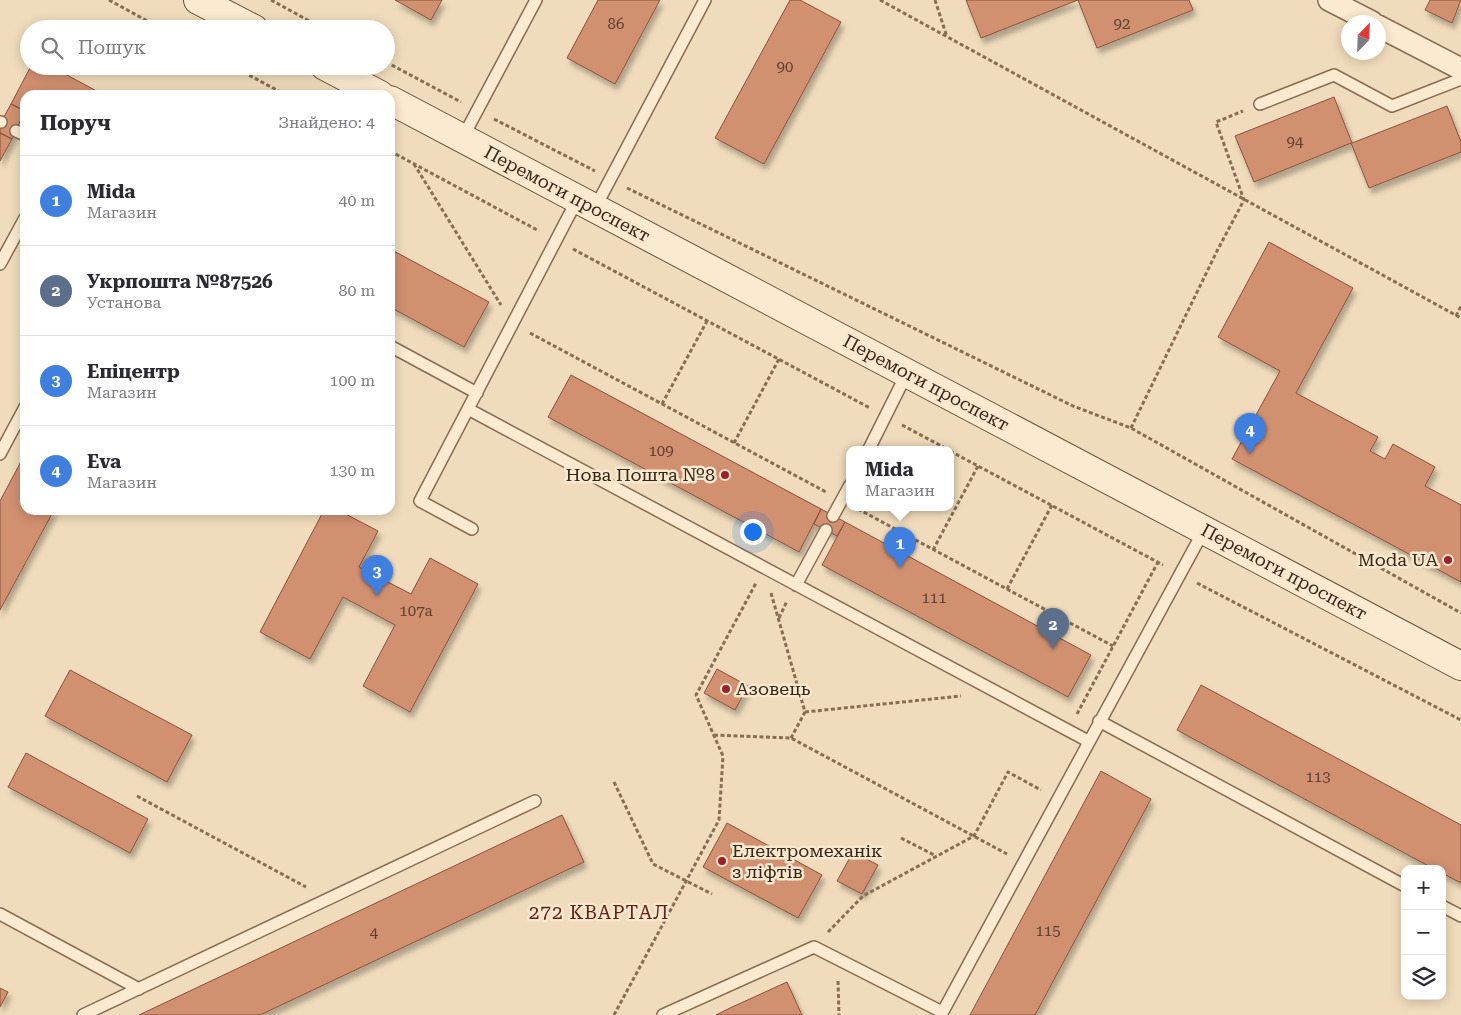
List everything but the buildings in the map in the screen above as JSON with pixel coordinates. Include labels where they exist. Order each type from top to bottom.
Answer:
[{"type":"street","points":[[198,0],[237,20]]},
{"type":"street","points":[[1329,0],[1358,15]]},
{"type":"street","points":[[1386,30],[1461,69]]},
{"type":"street","points":[[342,75],[371,90]]},
{"type":"street","name":"Перемоги проспект","points":[[395,103],[1461,666]]},
{"type":"lane","points":[[462,139],[536,0]]},
{"type":"lane","points":[[472,529],[420,500],[558,240],[586,204],[610,179],[705,0]]},
{"type":"lane","points":[[1260,104],[1334,75],[1392,106],[1461,79]]},
{"type":"lane","points":[[0,264],[20,227]]},
{"type":"lane","points":[[395,349],[477,393]]},
{"type":"lane","points":[[871,446],[887,417],[907,373]]},
{"type":"lane","points":[[468,409],[1088,741]]},
{"type":"lane","points":[[0,454],[20,416]]},
{"type":"lane","points":[[833,516],[846,492]]},
{"type":"lane","points":[[796,585],[826,530]]},
{"type":"lane","points":[[663,1015],[814,946],[942,1014],[1088,741],[1204,530]]},
{"type":"lane","points":[[1099,721],[1401,884]]},
{"type":"lane","points":[[83,1015],[535,801]]},
{"type":"lane","points":[[1446,908],[1461,916]]},
{"type":"lane","points":[[0,914],[139,988]]},
{"type":"path","points":[[109,0],[146,20]]},
{"type":"path","points":[[271,0],[308,20]]},
{"type":"path","points":[[880,0],[1461,318]]},
{"type":"path","points":[[935,0],[947,37]]},
{"type":"path","points":[[395,67],[610,179],[1073,406],[1131,428],[1461,613]]},
{"type":"path","points":[[249,75],[277,90]]},
{"type":"path","points":[[1131,428],[1217,251],[1244,200],[1216,122],[1260,104]]},
{"type":"path","points":[[395,154],[941,446]]},
{"type":"path","points":[[414,163],[513,324],[841,501]]},
{"type":"path","points":[[1456,316],[1461,306]]},
{"type":"path","points":[[662,404],[707,321]]},
{"type":"path","points":[[734,443],[779,359]]},
{"type":"path","points":[[954,453],[1158,562],[1068,730]]},
{"type":"path","points":[[954,511],[978,466]]},
{"type":"path","points":[[1007,589],[1052,505]]},
{"type":"path","points":[[860,511],[1113,646]]},
{"type":"path","points":[[933,550],[954,511]]},
{"type":"path","points":[[764,568],[805,712],[791,738]]},
{"type":"path","points":[[614,1015],[720,820],[722,756],[696,695],[764,568]]},
{"type":"path","points":[[1179,573],[1461,720]]},
{"type":"path","points":[[805,712],[996,692]]},
{"type":"path","points":[[714,735],[791,738],[1023,863]]},
{"type":"path","points":[[814,946],[863,896],[974,836],[1008,772],[1057,799]]},
{"type":"path","points":[[614,782],[653,864],[712,894]]},
{"type":"path","points":[[137,796],[328,899]]},
{"type":"path","points":[[901,838],[936,856]]},
{"type":"path","points":[[836,958],[839,1015]]},
{"type":"place","name":"Eva","points":[[1250,454]]},
{"type":"place","name":"Нова Пошта №8","points":[[725,475]]},
{"type":"place","name":"Moda UA","points":[[1448,560]]},
{"type":"place","name":"Mida","points":[[900,568]]},
{"type":"place","name":"Епіцентр","points":[[377,596]]},
{"type":"place","name":"Укрпошта №87526","points":[[1053,649]]},
{"type":"place","name":"Азовець","points":[[726,689]]},
{"type":"place","name":"Електромеханік з ліфтів","points":[[722,861]]},
{"type":"district","name":"272 КВАРТАЛ","points":[[599,912]]}]
